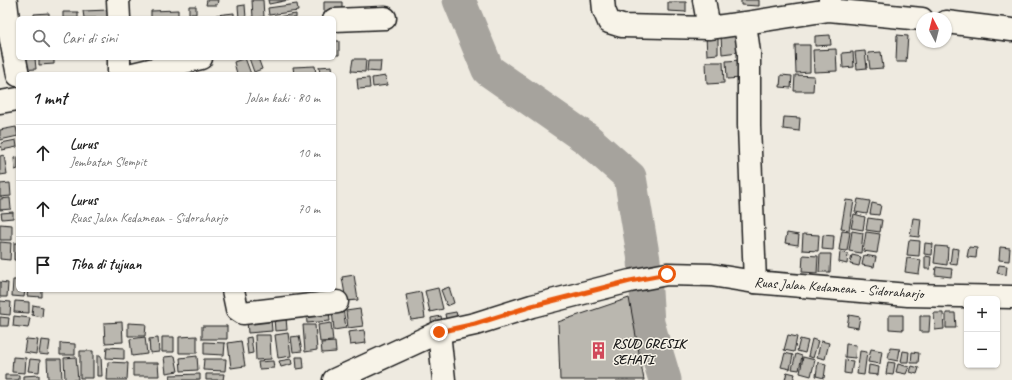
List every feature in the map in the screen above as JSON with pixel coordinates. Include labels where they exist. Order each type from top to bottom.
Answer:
[{"type":"street","points":[[118,0],[119,16]]},
{"type":"street","points":[[603,0],[604,10],[609,22],[622,26],[709,28],[745,23],[829,5],[916,18]]},
{"type":"street","points":[[704,0],[709,28]]},
{"type":"street","points":[[6,2],[10,35],[17,72]]},
{"type":"street","points":[[336,20],[385,18]]},
{"type":"street","points":[[745,23],[749,53],[749,124],[755,282]]},
{"type":"street","points":[[952,23],[1012,30]]},
{"type":"street","points":[[119,60],[119,72]]},
{"type":"street","points":[[142,72],[192,60]]},
{"type":"street","points":[[202,60],[206,72]]},
{"type":"street","points":[[0,102],[16,99]]},
{"type":"street","name":"Ruas Jalan Kedamean - Sidoraharjo","points":[[439,332],[475,324],[532,306],[630,281],[667,274],[711,275],[755,282],[908,295],[1012,297]]},
{"type":"street","points":[[233,292],[237,309],[243,313],[337,302]]},
{"type":"street","points":[[334,380],[439,332],[444,380]]},
{"type":"building","points":[[207,0],[218,0],[217,5],[206,5]]},
{"type":"building","points":[[252,0],[263,0],[264,16],[253,16]]},
{"type":"building","points":[[268,0],[289,0],[269,4]]},
{"type":"building","points":[[741,0],[759,0],[759,6],[741,5]]},
{"type":"building","points":[[324,2],[342,2],[342,11],[324,11]]},
{"type":"building","points":[[668,2],[686,2],[686,12],[668,11]]},
{"type":"building","points":[[297,4],[298,11],[269,15],[268,8]]},
{"type":"building","points":[[245,5],[246,16],[239,16],[238,6]]},
{"type":"building","points":[[189,6],[196,6],[196,14],[189,14]]},
{"type":"building","points":[[109,10],[109,16],[84,16],[83,11]]},
{"type":"building","points":[[178,10],[178,16],[151,16],[151,11]]},
{"type":"building","points":[[63,12],[78,12],[78,16],[63,16]]},
{"type":"building","points":[[49,13],[49,16],[34,16],[34,14]]},
{"type":"building","points":[[234,13],[234,16],[216,15]]},
{"type":"building","points":[[296,14],[296,16],[284,16]]},
{"type":"building","points":[[718,35],[718,54],[707,55],[706,36]]},
{"type":"building","points":[[736,35],[738,52],[722,54],[721,36]]},
{"type":"building","points":[[830,35],[831,45],[815,46],[815,36]]},
{"type":"building","points":[[897,35],[908,36],[906,62],[896,62]]},
{"type":"building","points":[[336,41],[339,41],[339,55],[336,55]]},
{"type":"building","points":[[795,45],[810,45],[810,72],[796,73]]},
{"type":"building","points":[[836,49],[837,71],[814,72],[813,50]]},
{"type":"building","points":[[865,51],[867,68],[857,69],[855,52]]},
{"type":"building","points":[[853,52],[854,67],[843,68],[842,53]]},
{"type":"building","points":[[881,52],[883,68],[870,69],[868,53]]},
{"type":"building","points":[[353,59],[366,59],[365,72],[351,71]]},
{"type":"building","points":[[22,60],[35,60],[36,69],[22,70]]},
{"type":"building","points":[[39,60],[54,60],[54,64],[39,65]]},
{"type":"building","points":[[246,60],[250,72],[236,72],[234,62]]},
{"type":"building","points":[[250,60],[259,60],[262,69],[254,72]]},
{"type":"building","points":[[741,60],[742,78],[727,79],[726,61]]},
{"type":"building","points":[[368,61],[381,61],[380,72],[367,71]]},
{"type":"building","points":[[706,62],[723,62],[724,83],[707,84]]},
{"type":"building","points":[[315,66],[316,72],[294,72],[293,67]]},
{"type":"building","points":[[332,66],[333,72],[320,72],[319,67]]},
{"type":"building","points":[[781,75],[792,76],[791,88],[780,87]]},
{"type":"building","points":[[795,75],[814,76],[813,91],[794,91]]},
{"type":"building","points":[[386,76],[387,85],[373,87],[372,78]]},
{"type":"building","points":[[369,78],[370,88],[358,89],[357,79]]},
{"type":"building","points":[[784,117],[800,118],[799,131],[783,129]]},
{"type":"building","points":[[16,127],[16,136],[0,140],[0,130]]},
{"type":"building","points":[[16,140],[16,147],[2,150],[1,143]]},
{"type":"building","points":[[4,155],[7,174],[0,175],[0,156]]},
{"type":"building","points":[[14,158],[16,158],[15,170]]},
{"type":"building","points":[[10,183],[11,196],[0,197],[0,184]]},
{"type":"building","points":[[10,198],[11,209],[0,210],[0,199]]},
{"type":"building","points":[[858,199],[870,201],[867,214],[855,212]]},
{"type":"building","points":[[846,200],[854,201],[849,230],[841,229]]},
{"type":"building","points":[[872,203],[881,205],[879,215],[870,214]]},
{"type":"building","points":[[13,212],[13,218],[2,219],[1,213]]},
{"type":"building","points":[[854,214],[865,217],[863,230],[851,228]]},
{"type":"building","points":[[868,218],[882,220],[880,232],[866,230]]},
{"type":"building","points":[[913,218],[921,219],[919,237],[910,236]]},
{"type":"building","points":[[0,224],[12,225],[12,240],[0,240]]},
{"type":"building","points":[[842,231],[850,232],[847,251],[839,250]]},
{"type":"building","points":[[852,231],[863,233],[861,253],[849,251]]},
{"type":"building","points":[[866,232],[880,234],[877,253],[863,251]]},
{"type":"building","points":[[787,233],[799,235],[798,245],[785,243]]},
{"type":"building","points":[[803,234],[819,235],[818,251],[802,250]]},
{"type":"building","points":[[823,235],[834,236],[833,250],[822,249]]},
{"type":"building","points":[[909,240],[920,241],[919,256],[907,255]]},
{"type":"building","points":[[0,242],[11,243],[10,260],[0,259]]},
{"type":"building","points":[[14,243],[16,243],[16,260],[14,260]]},
{"type":"building","points":[[925,243],[933,244],[932,255],[924,254]]},
{"type":"building","points":[[936,246],[948,247],[947,265],[934,263]]},
{"type":"building","points":[[969,247],[977,248],[976,258],[967,257]]},
{"type":"building","points":[[1000,247],[1010,248],[1009,261],[999,260]]},
{"type":"building","points":[[952,248],[959,249],[957,265],[950,264]]},
{"type":"building","points":[[840,252],[848,254],[847,264],[839,262]]},
{"type":"building","points":[[820,254],[831,254],[830,272],[819,272]]},
{"type":"building","points":[[803,255],[818,256],[817,273],[802,272]]},
{"type":"building","points":[[852,255],[861,257],[859,266],[850,264]]},
{"type":"building","points":[[864,255],[876,257],[874,267],[862,265]]},
{"type":"building","points":[[925,256],[931,257],[930,269],[925,269]]},
{"type":"building","points":[[907,258],[921,260],[919,274],[905,272]]},
{"type":"building","points":[[999,265],[1007,266],[1006,275],[997,273]]},
{"type":"building","points":[[936,267],[952,269],[951,277],[935,275]]},
{"type":"building","points":[[354,275],[358,300],[346,301],[342,277]]},
{"type":"building","points":[[13,280],[16,280],[16,292],[25,292],[24,297],[12,296]]},
{"type":"building","points":[[0,282],[8,283],[7,297],[0,297]]},
{"type":"building","points":[[449,287],[454,303],[447,306],[441,290]]},
{"type":"building","points":[[438,288],[443,309],[430,312],[425,291]]},
{"type":"building","points":[[28,292],[42,292],[42,297],[27,296]]},
{"type":"building","points":[[421,292],[425,318],[411,320],[406,295]]},
{"type":"building","name":"RSUD GRESIK SEHATI","points":[[629,298],[644,380],[560,380],[558,322]]},
{"type":"building","points":[[0,301],[11,302],[10,315],[0,314]]},
{"type":"building","points":[[15,301],[29,302],[29,313],[14,312]]},
{"type":"building","points":[[33,305],[43,307],[42,317],[32,315]]},
{"type":"building","points":[[343,308],[346,328],[334,330],[332,310]]},
{"type":"building","points":[[360,309],[363,326],[348,328],[346,311]]},
{"type":"building","points":[[329,310],[330,321],[307,323],[306,312]]},
{"type":"building","points":[[456,312],[459,322],[447,324],[445,314]]},
{"type":"building","points":[[934,313],[943,313],[944,329],[935,330]]},
{"type":"building","points":[[946,313],[955,313],[956,328],[946,328]]},
{"type":"building","points":[[849,315],[860,317],[858,328],[847,326]]},
{"type":"building","points":[[889,315],[903,315],[903,330],[889,329]]},
{"type":"building","points":[[14,316],[30,318],[28,328],[13,326]]},
{"type":"building","points":[[441,316],[443,328],[432,330],[431,318]]},
{"type":"building","points":[[920,316],[930,316],[929,332],[920,332]]},
{"type":"building","points":[[0,317],[9,318],[8,326],[0,326]]},
{"type":"building","points":[[286,317],[287,330],[275,331],[274,318]]},
{"type":"building","points":[[271,319],[272,331],[248,333],[247,321]]},
{"type":"building","points":[[122,322],[123,342],[105,343],[104,323]]},
{"type":"building","points":[[128,323],[146,324],[145,336],[128,336]]},
{"type":"building","points":[[331,323],[333,341],[320,342],[318,325]]},
{"type":"building","points":[[303,325],[315,325],[317,350],[305,352]]},
{"type":"building","points":[[202,326],[227,326],[227,339],[202,339]]},
{"type":"building","points":[[364,330],[366,343],[350,345],[348,332]]},
{"type":"building","points":[[288,333],[291,356],[278,358],[275,335]]},
{"type":"building","points":[[255,335],[270,335],[271,359],[256,360]]},
{"type":"building","points":[[788,335],[797,337],[794,352],[784,350]]},
{"type":"building","points":[[197,336],[197,353],[179,353],[179,337]]},
{"type":"building","points":[[299,336],[302,351],[293,352],[291,337]]},
{"type":"building","points":[[145,337],[147,354],[132,356],[130,339]]},
{"type":"building","points":[[162,337],[174,337],[174,352],[162,352]]},
{"type":"building","points":[[251,337],[253,353],[248,354],[246,338]]},
{"type":"building","points":[[158,338],[159,352],[150,353],[149,339]]},
{"type":"building","points":[[26,339],[38,340],[36,354],[24,352]]},
{"type":"building","points":[[800,339],[808,341],[805,353],[797,351]]},
{"type":"building","points":[[812,339],[818,341],[813,358],[808,356]]},
{"type":"building","points":[[41,340],[50,341],[48,355],[39,354]]},
{"type":"building","points":[[241,341],[245,366],[231,368],[228,343]]},
{"type":"building","points":[[821,341],[829,343],[825,359],[817,357]]},
{"type":"building","points":[[204,342],[225,343],[224,355],[204,354]]},
{"type":"building","points":[[335,342],[336,352],[322,353],[321,343]]},
{"type":"building","points":[[60,343],[75,344],[75,355],[60,355]]},
{"type":"building","points":[[846,344],[856,345],[855,358],[845,357]]},
{"type":"building","points":[[107,347],[124,348],[124,359],[106,358]]},
{"type":"building","points":[[890,348],[900,349],[898,361],[888,359]]},
{"type":"building","points":[[871,349],[882,351],[880,364],[868,362]]},
{"type":"building","points":[[80,351],[93,351],[93,378],[80,378]]},
{"type":"building","points":[[860,351],[867,352],[864,375],[857,374]]},
{"type":"building","points":[[903,351],[909,352],[908,362],[901,362]]},
{"type":"building","points":[[912,352],[919,353],[918,363],[911,363]]},
{"type":"building","points":[[785,353],[793,355],[790,369],[781,367]]},
{"type":"building","points":[[796,354],[802,356],[799,370],[792,369]]},
{"type":"building","points":[[97,356],[101,356],[102,376],[97,376]]},
{"type":"building","points":[[175,356],[178,371],[166,373],[164,357]]},
{"type":"building","points":[[197,356],[198,370],[181,371],[180,358]]},
{"type":"building","points":[[13,357],[26,358],[25,373],[12,372]]},
{"type":"building","points":[[76,357],[78,380],[65,380],[64,358]]},
{"type":"building","points":[[296,357],[303,357],[304,368],[297,369]]},
{"type":"building","points":[[803,357],[815,360],[811,376],[800,373]]},
{"type":"building","points":[[30,359],[40,360],[39,372],[28,371]]},
{"type":"building","points":[[47,359],[61,359],[62,379],[48,379]]},
{"type":"building","points":[[204,359],[226,359],[225,371],[203,370]]},
{"type":"building","points":[[291,359],[292,364],[281,367],[279,361]]},
{"type":"building","points":[[845,360],[853,361],[851,374],[844,373]]},
{"type":"building","points":[[273,361],[274,368],[259,369],[258,362]]},
{"type":"building","points":[[108,362],[128,363],[127,380],[107,380]]},
{"type":"building","points":[[818,362],[826,364],[824,378],[816,376]]},
{"type":"building","points":[[888,362],[895,363],[893,375],[886,374]]},
{"type":"building","points":[[133,363],[158,363],[159,376],[133,376]]},
{"type":"building","points":[[898,364],[909,367],[906,374],[896,372]]},
{"type":"building","points":[[869,365],[879,367],[878,375],[868,374]]},
{"type":"building","points":[[912,366],[919,368],[917,374],[910,372]]},
{"type":"building","points":[[787,372],[795,374],[793,380],[785,380]]},
{"type":"building","points":[[200,374],[200,380],[171,380],[170,375]]},
{"type":"building","points":[[206,374],[224,374],[223,380],[206,380]]},
{"type":"building","points":[[5,375],[19,375],[19,380],[5,380]]},
{"type":"building","points":[[39,375],[39,380],[23,380],[23,376]]},
{"type":"waterway","points":[[459,0],[488,70],[587,139],[630,177],[644,260],[648,323],[665,380]]},
{"type":"place","name":"RSUD GRESIK SEHATI","points":[[599,351]]},
{"type":"route","points":[[439,332],[475,324],[532,306],[630,281],[667,274]]}]
